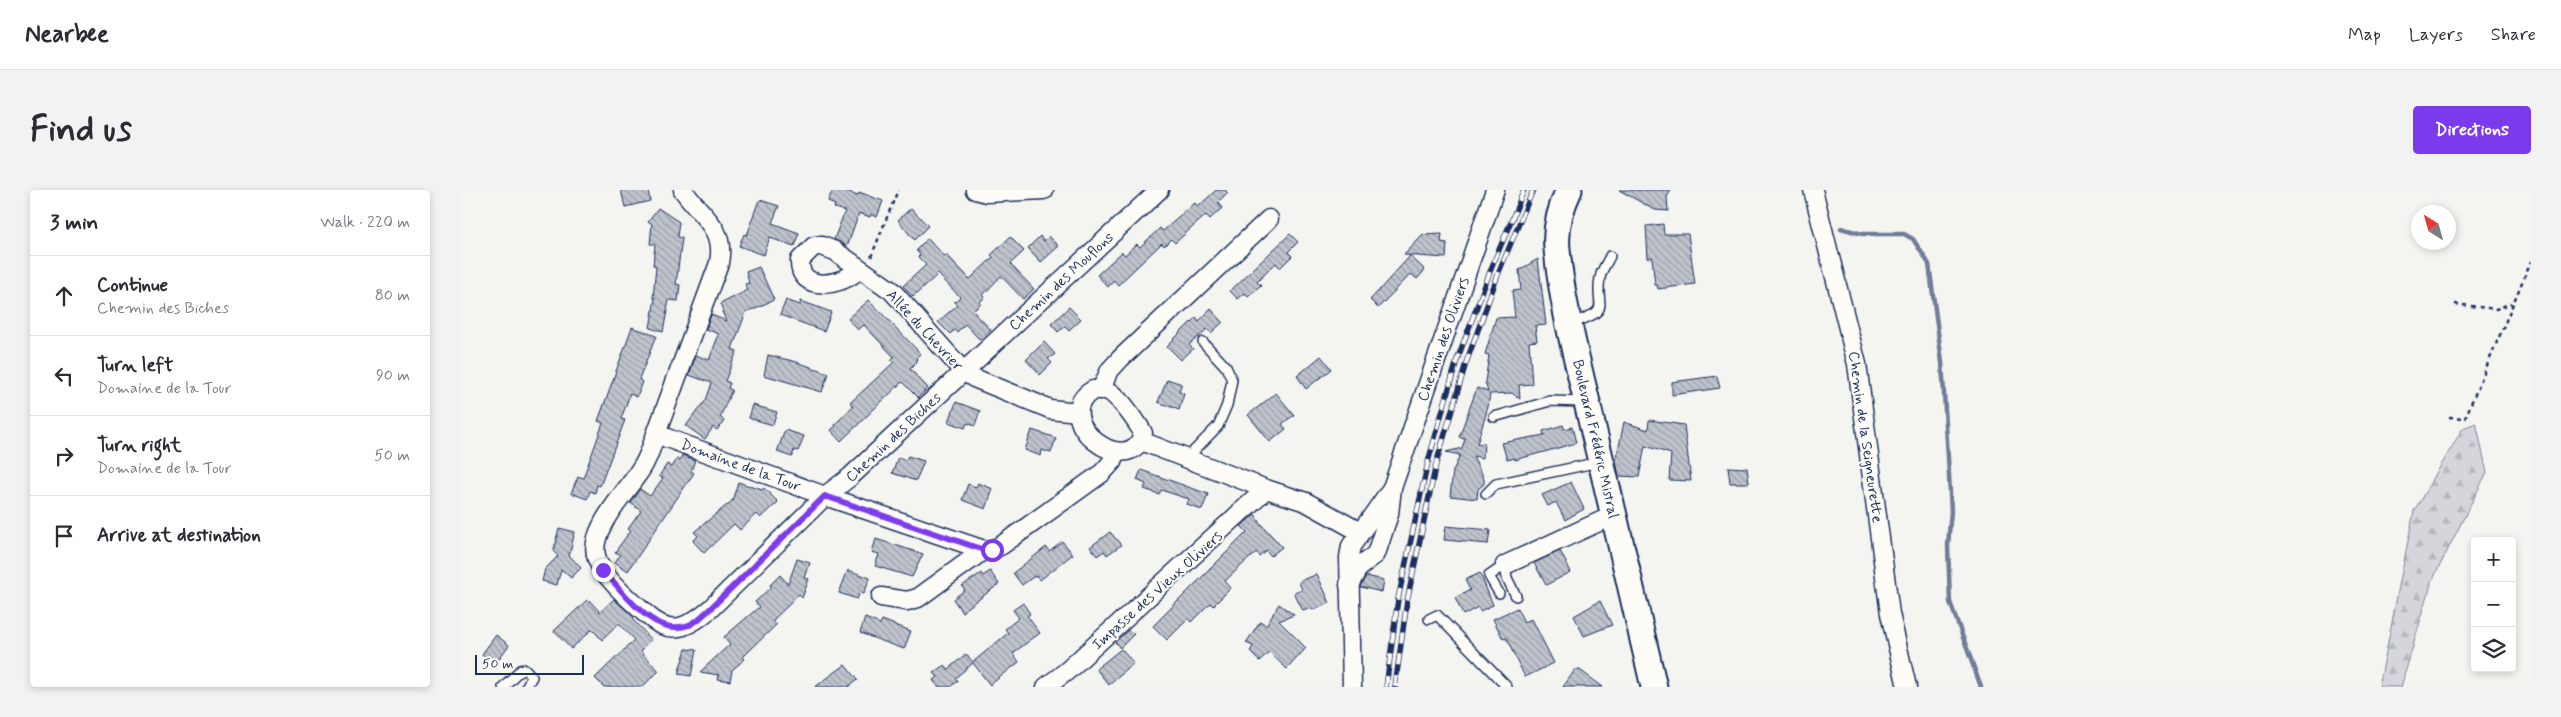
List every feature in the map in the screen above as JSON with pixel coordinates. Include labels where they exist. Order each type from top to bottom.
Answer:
[{"type":"main road","name":"Boulevard Frédéric Mistral","points":[[1569,190],[1560,214],[1557,249],[1587,402],[1654,687]]},
{"type":"street","name":"Domaine de la Tour","points":[[656,434],[825,496],[710,609],[690,625],[673,628],[655,622],[603,570],[596,558],[596,546],[598,532],[643,467],[719,263],[722,249],[720,238],[715,228],[683,190]]},
{"type":"street","points":[[975,190],[987,193],[1044,190]]},
{"type":"street","name":"Chemin des Mouflons","points":[[963,371],[1159,190]]},
{"type":"street","name":"Chemin des Oliviers","points":[[1349,585],[1359,567],[1376,554],[1389,514],[1392,488],[1495,190]]},
{"type":"street","name":"Chemin de la Seigneurette","points":[[1813,190],[1857,364],[1890,614],[1908,687]]},
{"type":"street","points":[[1101,390],[1110,370],[1121,358],[1269,219]]},
{"type":"street","name":"Allée du Chevrier","points":[[862,271],[892,292],[963,371],[974,378],[1050,409],[1078,412]]},
{"type":"street","name":"Chemin des Biches","points":[[825,496],[850,477],[963,371]]},
{"type":"street","points":[[1093,390],[1101,390],[1106,390],[1115,396],[1143,432],[1141,441],[1133,449],[1116,452],[1101,446],[1084,429],[1077,417],[1080,403],[1084,396],[1093,390]]},
{"type":"street","points":[[1141,441],[1266,489],[1306,502],[1360,532]]},
{"type":"street","points":[[881,597],[907,601],[918,598],[984,550],[992,550],[1002,545],[1080,490],[1112,462],[1116,452]]},
{"type":"street","name":"Chemin des Oliviers","points":[[1352,687],[1349,585],[1351,546],[1392,488]]},
{"type":"street","name":"Impasse des Vieux Oliviers","points":[[1046,687],[1067,671],[1266,489]]},
{"type":"street","name":"Chemin des Biches","points":[[825,496],[984,550]]},
{"type":"street","points":[[1505,566],[1614,515]]},
{"type":"lane","points":[[1570,323],[1595,315],[1601,306],[1601,274],[1610,256]]},
{"type":"lane","points":[[1186,459],[1218,426],[1228,405],[1232,380],[1226,368],[1203,342]]},
{"type":"lane","points":[[1494,417],[1550,401],[1587,402]]},
{"type":"lane","points":[[1486,494],[1496,484],[1602,462]]},
{"type":"lane","points":[[1499,593],[1489,576],[1505,566],[1507,578],[1516,596]]},
{"type":"lane","points":[[1429,619],[1437,615],[1507,687]]},
{"type":"lane","points":[[503,687],[520,670],[526,669],[532,677],[526,687]]},
{"type":"path","points":[[862,271],[898,190]]},
{"type":"path","points":[[2449,417],[2465,418],[2531,261]]},
{"type":"path","points":[[2455,304],[2496,309],[2512,303]]},
{"type":"green space","points":[[2476,423],[2487,472],[2432,581],[2401,687],[2379,687],[2414,511],[2463,428]]},
{"type":"building","points":[[621,190],[648,190],[650,201],[625,207]]},
{"type":"building","points":[[833,190],[843,190],[858,195],[859,192],[883,201],[877,217],[871,214],[870,217],[859,213],[847,246],[834,239],[845,211],[834,208],[835,205],[828,202]]},
{"type":"building","points":[[1216,190],[1225,190],[1228,193],[1218,203],[1222,208],[1210,219],[1206,215],[1175,243],[1171,239],[1164,246],[1162,243],[1118,285],[1114,280],[1108,287],[1097,275],[1122,252],[1125,255],[1137,244],[1140,247],[1160,228],[1163,231],[1195,203],[1198,207]]},
{"type":"building","points":[[1619,190],[1671,190],[1667,197],[1668,211],[1655,210]]},
{"type":"building","points":[[760,200],[779,206],[772,223],[799,233],[794,246],[770,238],[764,255],[739,246],[744,234],[747,235]]},
{"type":"building","points":[[658,208],[679,222],[677,237],[682,238],[676,284],[680,285],[678,301],[669,300],[663,332],[650,328],[655,298],[653,298],[656,267],[653,266],[655,245],[650,244],[652,224],[648,221]]},
{"type":"building","points":[[911,208],[928,226],[914,240],[898,220]]},
{"type":"building","points":[[1663,224],[1664,234],[1688,234],[1695,284],[1658,289],[1657,285],[1655,285],[1652,257],[1648,258],[1646,226]]},
{"type":"building","points":[[1290,234],[1298,242],[1288,252],[1292,256],[1280,268],[1276,263],[1257,282],[1261,286],[1248,297],[1245,293],[1238,299],[1230,291]]},
{"type":"building","points":[[1442,234],[1441,242],[1447,243],[1446,258],[1404,255],[1423,235]]},
{"type":"building","points":[[1040,236],[1044,241],[1049,236],[1059,246],[1041,262],[1028,248]]},
{"type":"building","points":[[1010,237],[1024,251],[1010,264],[1034,289],[1023,299],[1001,276],[983,295],[985,297],[980,302],[981,304],[973,311],[991,330],[980,340],[965,324],[957,332],[955,329],[950,334],[938,322],[957,305],[954,302],[960,297],[938,274],[913,297],[903,286],[926,265],[918,257],[920,255],[916,250],[928,238],[945,257],[947,255],[970,279]]},
{"type":"building","points":[[1410,256],[1425,270],[1417,279],[1411,274],[1378,308],[1370,300]]},
{"type":"building","points":[[1538,259],[1546,325],[1535,326],[1537,341],[1529,342],[1532,384],[1519,385],[1520,399],[1512,393],[1490,394],[1477,444],[1484,443],[1483,458],[1473,456],[1484,478],[1484,484],[1478,489],[1477,499],[1450,496],[1453,471],[1460,455],[1446,452],[1462,448],[1465,438],[1459,437],[1477,388],[1488,392],[1485,382],[1489,355],[1485,354],[1496,318],[1515,317],[1512,291],[1521,290],[1519,270]]},
{"type":"building","points":[[759,267],[774,300],[746,312],[732,349],[737,351],[725,381],[730,383],[728,388],[732,390],[720,417],[724,420],[717,430],[713,427],[705,439],[686,426],[705,400],[711,383],[689,375],[696,355],[709,360],[719,334],[706,329],[711,315],[727,321],[720,304],[748,290],[745,284],[749,283],[746,272]]},
{"type":"building","points":[[786,300],[800,305],[801,301],[831,312],[824,331],[780,315]]},
{"type":"building","points":[[869,300],[921,354],[916,359],[918,361],[910,369],[928,388],[918,398],[902,382],[841,441],[831,430],[836,426],[835,424],[853,407],[850,403],[894,362],[891,360],[894,357],[864,325],[858,330],[848,319]]},
{"type":"building","points":[[1069,307],[1081,319],[1069,330],[1065,326],[1058,332],[1051,324]]},
{"type":"building","points":[[1211,309],[1223,322],[1211,333],[1207,329],[1189,345],[1193,349],[1181,360],[1167,346],[1196,317],[1199,321]]},
{"type":"building","points":[[632,327],[656,336],[639,380],[643,382],[637,397],[630,394],[621,419],[625,420],[600,486],[597,485],[595,493],[590,491],[587,499],[571,493],[578,476],[583,478],[593,451],[603,423],[598,421]]},
{"type":"building","points":[[1044,342],[1055,354],[1048,359],[1052,363],[1040,375],[1026,360]]},
{"type":"building","points":[[768,355],[797,362],[828,373],[822,392],[764,375]]},
{"type":"building","points":[[1321,356],[1331,369],[1306,389],[1297,376]]},
{"type":"building","points":[[1717,376],[1720,388],[1672,395],[1672,382]]},
{"type":"building","points":[[1167,379],[1182,384],[1179,392],[1184,394],[1179,410],[1158,402]]},
{"type":"building","points":[[1276,393],[1294,415],[1282,424],[1286,429],[1270,442],[1248,415]]},
{"type":"building","points":[[956,402],[980,411],[975,426],[967,423],[965,428],[949,422]]},
{"type":"building","points":[[753,405],[777,412],[773,425],[749,418]]},
{"type":"building","points":[[1649,420],[1684,425],[1691,481],[1669,480],[1671,454],[1645,446],[1639,477],[1619,476],[1616,461],[1624,422],[1648,430]]},
{"type":"building","points":[[1563,425],[1564,429],[1572,427],[1576,443],[1515,460],[1515,458],[1507,460],[1502,443],[1544,435],[1543,431]]},
{"type":"building","points":[[785,430],[804,436],[798,451],[794,450],[792,457],[777,452]]},
{"type":"building","points":[[1032,430],[1056,438],[1051,453],[1042,450],[1041,456],[1025,450]]},
{"type":"building","points":[[682,455],[695,460],[691,471],[694,473],[628,571],[615,562],[620,555],[615,552],[631,530],[628,528],[641,510],[630,502],[640,489],[650,496],[663,478],[659,476],[667,464],[672,467],[677,459],[680,460]]},
{"type":"building","points":[[908,456],[924,461],[916,481],[892,473],[898,457],[906,460]]},
{"type":"building","points":[[1728,467],[1747,468],[1749,483],[1730,483]]},
{"type":"building","points":[[1141,470],[1208,494],[1202,510],[1187,505],[1189,499],[1161,490],[1159,494],[1144,489],[1146,484],[1137,480]]},
{"type":"building","points":[[738,482],[762,490],[764,488],[778,502],[761,518],[757,514],[740,530],[734,524],[704,553],[693,541],[698,536],[694,532],[732,501]]},
{"type":"building","points":[[1571,482],[1584,509],[1565,520],[1556,502],[1548,506],[1542,495]]},
{"type":"building","points":[[978,483],[993,489],[986,509],[962,500],[968,484],[976,487]]},
{"type":"building","points":[[1255,514],[1260,523],[1282,547],[1271,556],[1266,550],[1259,556],[1256,552],[1225,581],[1231,588],[1213,606],[1210,603],[1191,622],[1188,619],[1167,640],[1153,626],[1247,532],[1241,526]]},
{"type":"building","points":[[1446,526],[1490,530],[1488,544],[1444,540]]},
{"type":"building","points":[[559,528],[575,532],[569,555],[581,568],[571,578],[561,569],[557,585],[542,581],[545,569],[558,556],[553,551]]},
{"type":"building","points":[[1110,532],[1121,545],[1107,555],[1104,551],[1097,556],[1090,547]]},
{"type":"building","points":[[876,539],[923,554],[912,577],[875,566],[879,554],[872,552]]},
{"type":"building","points":[[1062,541],[1073,554],[1040,580],[1036,575],[1022,585],[1013,573],[1046,547],[1049,551]]},
{"type":"building","points":[[1560,551],[1571,572],[1546,585],[1534,563]]},
{"type":"building","points":[[797,559],[810,563],[805,578],[809,579],[802,598],[799,595],[773,620],[777,624],[743,657],[745,659],[732,670],[730,681],[718,679],[719,675],[700,672],[730,644],[724,637],[759,607],[755,602],[771,587],[770,585],[780,575],[788,584]]},
{"type":"building","points":[[848,570],[870,578],[864,594],[860,592],[857,599],[839,593]]},
{"type":"building","points":[[990,571],[999,584],[962,612],[953,599],[965,590],[962,586],[981,573],[983,576]]},
{"type":"building","points":[[1480,573],[1493,605],[1480,611],[1478,607],[1463,615],[1455,598],[1470,590],[1465,580]]},
{"type":"building","points":[[1317,574],[1330,603],[1313,610],[1312,608],[1303,611],[1294,593],[1302,590],[1299,582]]},
{"type":"building","points":[[1366,576],[1384,580],[1382,592],[1360,587]]},
{"type":"building","points":[[588,599],[600,612],[614,599],[634,617],[632,619],[652,640],[641,651],[659,671],[642,687],[604,687],[595,678],[634,640],[619,624],[602,640],[592,629],[571,649],[554,631]]},
{"type":"building","points":[[1600,601],[1612,625],[1584,636],[1574,616]]},
{"type":"building","points":[[1023,603],[1030,614],[1027,616],[1040,633],[1013,653],[1019,662],[990,685],[973,663],[955,678],[957,681],[950,687],[939,687],[934,680],[938,677],[934,673],[945,665],[948,669],[966,654],[973,662],[1008,633],[1005,629],[1019,618],[1013,610]]},
{"type":"building","points":[[1279,604],[1294,615],[1279,621],[1306,648],[1287,669],[1269,652],[1259,661],[1250,652],[1253,646],[1246,643],[1260,621],[1266,625]]},
{"type":"building","points":[[1517,608],[1524,622],[1532,619],[1554,663],[1525,677],[1506,638],[1503,639],[1493,619]]},
{"type":"building","points":[[865,618],[880,624],[882,620],[911,631],[904,649],[860,633]]},
{"type":"building","points":[[1128,630],[1134,634],[1120,648],[1115,642]]},
{"type":"building","points":[[496,635],[509,645],[495,664],[482,654]]},
{"type":"building","points":[[686,649],[696,650],[691,676],[678,674]]},
{"type":"building","points":[[1121,649],[1134,664],[1109,685],[1096,669]]},
{"type":"building","points":[[845,665],[857,680],[848,687],[815,687]]},
{"type":"building","points":[[1575,670],[1580,670],[1603,687],[1563,687]]},
{"type":"waterway","points":[[1841,228],[1862,234],[1904,234],[1913,239],[1929,264],[1942,362],[1948,457],[1951,511],[1948,545],[1950,602],[1981,687]]},
{"type":"railway","points":[[1386,687],[1398,599],[1428,462],[1457,360],[1491,269],[1524,190]]},
{"type":"railway","points":[[1395,687],[1407,601],[1436,464],[1466,363],[1499,272],[1533,190]]},
{"type":"route","points":[[603,570],[655,622],[673,628],[690,625],[710,609],[825,496],[984,550],[992,550]]}]
